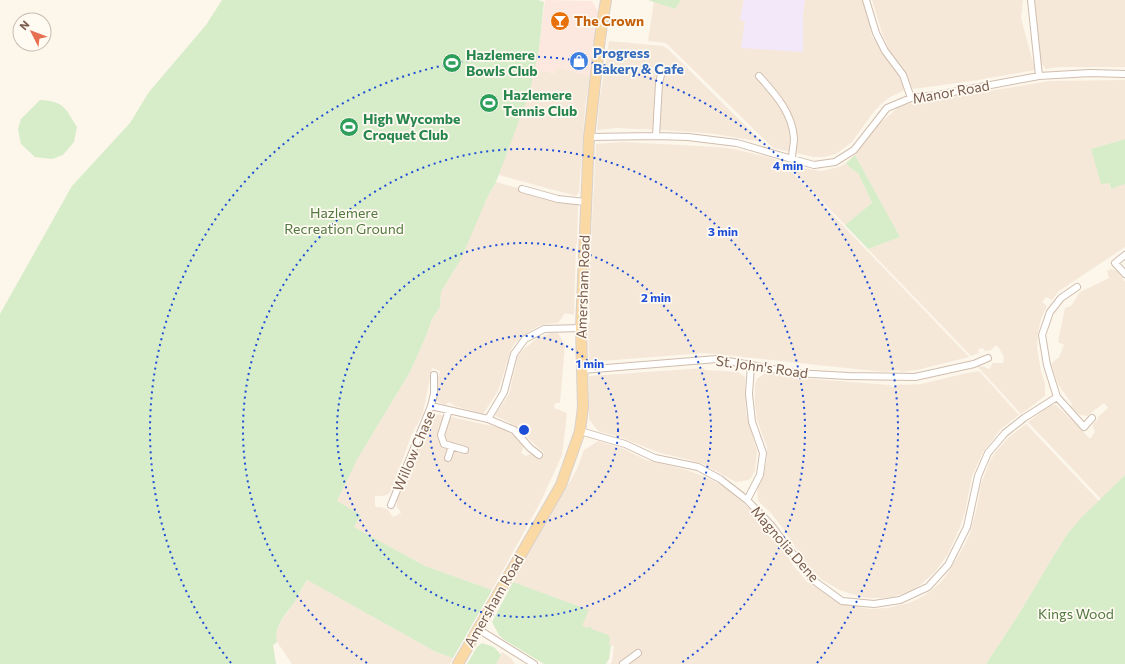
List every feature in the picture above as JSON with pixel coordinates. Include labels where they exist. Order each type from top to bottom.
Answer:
[{"type":"main road","name":"Amersham Road","points":[[458,664],[561,485],[580,431],[583,407],[581,328],[589,137],[600,38],[606,0]]},
{"type":"street","points":[[866,0],[876,33],[885,51],[903,75],[911,98]]},
{"type":"street","points":[[1031,0],[1039,76]]},
{"type":"street","points":[[656,136],[659,83],[661,75],[660,69]]},
{"type":"street","name":"Manor Road","points":[[589,137],[688,137],[737,143],[814,165],[835,162],[854,150],[887,108],[911,98],[937,95],[1039,76],[1090,73],[1125,74]]},
{"type":"street","points":[[759,76],[777,97],[789,116],[794,138],[792,159]]},
{"type":"street","points":[[522,189],[558,199],[586,202]]},
{"type":"street","points":[[1125,255],[1115,263],[1125,274]]},
{"type":"street","points":[[1077,287],[1061,298],[1050,312],[1042,335],[1047,365],[1057,397],[1084,427],[1092,418]]},
{"type":"street","points":[[488,419],[504,392],[514,354],[525,339],[544,329],[581,328]]},
{"type":"street","name":"St. John's Road","points":[[582,370],[717,359],[795,373],[848,376],[915,377],[974,364],[988,358]]},
{"type":"street","points":[[747,500],[760,475],[763,453],[752,422],[749,394],[751,365]]},
{"type":"street","points":[[431,406],[434,394],[434,375]]},
{"type":"street","name":"Magnolia Dene","points":[[580,431],[625,444],[655,458],[698,467],[720,479],[747,500],[771,525],[813,580],[842,601],[874,604],[900,600],[928,587],[948,565],[967,527],[978,476],[988,453],[1005,433],[1024,418],[1057,397]]},
{"type":"street","name":"Willow Chase","points":[[391,505],[431,406],[488,419],[514,430],[530,448],[539,455]]},
{"type":"street","points":[[449,410],[441,435],[444,444],[465,450]]},
{"type":"street","points":[[448,458],[452,446]]},
{"type":"street","points":[[478,629],[524,661],[534,664]]},
{"type":"street","points":[[623,664],[638,653]]},
{"type":"shaded area","points":[[545,0],[592,1],[600,14],[590,76],[557,67],[555,73],[534,70],[539,49]]},
{"type":"shaded area","points":[[681,0],[744,0],[740,20],[745,21],[803,52],[803,13],[805,0],[864,0],[872,37],[877,41],[886,58],[904,83],[905,90],[888,98],[875,110],[852,142],[836,154],[823,157],[814,157],[773,148],[666,43],[648,41],[654,2],[675,9]]},
{"type":"shaded area","points":[[744,0],[805,0],[803,13],[803,52],[741,48],[745,21],[740,20]]},
{"type":"shaded area","points":[[872,0],[1023,0],[1021,18],[1035,70],[979,80],[913,89],[890,53]]},
{"type":"shaded area","points":[[1033,0],[1125,0],[1125,67],[1059,67],[1046,69],[1040,62]]},
{"type":"shaded area","points":[[609,41],[663,46],[668,49],[762,142],[715,134],[679,131],[617,128],[597,130],[599,104]]},
{"type":"shaded area","points":[[557,67],[590,76],[585,108],[579,192],[576,196],[499,175],[529,94],[534,70],[555,73]]},
{"type":"shaded area","points":[[1125,80],[1125,139],[1091,149],[1109,183],[1110,189],[1125,184],[1125,247],[1059,291],[1052,300],[1046,297],[1042,302],[1047,306],[1041,319],[1037,348],[1045,384],[1045,396],[1021,414],[978,367],[982,366],[989,369],[993,363],[1003,363],[1004,357],[999,348],[996,345],[991,350],[985,351],[983,348],[978,349],[979,353],[971,356],[868,249],[900,237],[855,155],[879,124],[901,105],[1050,81]]},
{"type":"shaded area","points":[[623,142],[734,149],[782,162],[969,357],[917,370],[901,372],[899,370],[886,372],[705,353],[589,362],[588,323],[590,322],[588,300],[596,144]]},
{"type":"shaded area","points":[[785,163],[796,167],[821,171],[839,167],[846,163],[850,168],[858,173],[872,203],[845,225]]},
{"type":"shaded area","points":[[496,182],[578,205],[574,315],[565,313],[558,323],[545,324],[537,327],[515,343],[511,350],[498,391],[483,414],[455,406],[449,402],[445,405],[438,402],[438,392],[434,391],[440,371],[432,368],[423,413],[411,436],[395,482],[389,494],[375,496],[376,507],[387,509],[393,517],[401,513],[397,507],[397,499],[402,490],[418,445],[433,417],[437,414],[497,427],[514,435],[522,443],[524,446],[521,453],[526,456],[532,454],[538,459],[544,453],[514,425],[496,416],[496,414],[509,394],[518,356],[536,339],[551,333],[558,333],[565,345],[560,403],[555,403],[554,408],[567,413],[562,455],[540,503],[492,590],[425,566],[354,527],[361,515],[337,501],[358,458],[410,372],[432,319],[440,307],[441,292],[454,271],[487,198]]},
{"type":"shaded area","points":[[1111,269],[1117,271],[1125,282],[1125,475],[1101,499],[1028,422],[1051,405],[1056,405],[1090,439],[1095,432],[1093,424],[1108,408],[1104,403],[1087,416],[1077,413],[1058,384],[1051,364],[1059,357],[1064,345],[1058,342],[1065,308],[1071,306],[1080,292],[1109,278],[1107,271]]},
{"type":"shaded area","points":[[704,368],[705,370],[738,372],[745,377],[746,413],[757,451],[755,470],[751,478],[748,480],[736,482],[703,464],[660,453],[620,437],[598,431],[589,419],[589,376]]},
{"type":"shaded area","points":[[979,371],[1019,415],[1001,429],[983,452],[972,476],[965,512],[960,527],[948,554],[935,572],[918,587],[893,597],[881,598],[867,598],[851,594],[822,580],[807,565],[771,513],[758,501],[757,486],[764,475],[767,447],[757,420],[755,385],[757,379],[765,373],[800,378],[890,385],[891,387],[895,387],[902,384],[921,384]]},
{"type":"shaded area","points":[[1026,424],[1099,501],[1068,533],[1019,614],[986,664],[610,664],[612,662],[614,646],[609,645],[582,626],[588,610],[513,582],[554,507],[577,469],[584,450],[598,441],[624,449],[646,460],[687,470],[710,479],[729,490],[761,519],[771,531],[793,565],[807,582],[838,601],[853,606],[870,609],[887,608],[909,603],[931,591],[942,581],[950,570],[970,533],[981,484],[990,461],[1009,437]]},
{"type":"shaded area","points":[[307,580],[436,652],[453,658],[450,664],[292,664],[275,637],[280,623],[294,603]]},
{"type":"shaded area","points":[[502,652],[511,658],[515,664],[496,664]]},
{"type":"green space","name":"Hazlemere Recreation Ground","points":[[222,0],[538,0],[544,2],[539,49],[529,94],[496,182],[487,198],[461,259],[441,292],[440,307],[432,319],[410,372],[358,458],[337,501],[361,515],[354,527],[425,566],[492,590],[453,658],[436,652],[307,580],[294,603],[284,616],[277,631],[277,642],[273,645],[276,664],[0,664],[0,314],[72,186],[130,123],[149,92],[206,25]]},
{"type":"green space","points":[[648,0],[681,0],[675,9]]},
{"type":"green space","points":[[40,100],[59,104],[70,115],[77,127],[74,142],[63,155],[52,159],[35,157],[21,144],[18,129],[21,119]]},
{"type":"green space","points":[[1125,139],[1125,184],[1111,189],[1109,183],[1101,184],[1091,149]]},
{"type":"green space","points":[[855,155],[900,237],[868,249],[845,225],[872,203],[858,173],[850,168],[846,163]]},
{"type":"green space","name":"Kings Wood","points":[[1125,475],[1125,664],[986,664],[1019,614],[1068,533],[1082,517]]},
{"type":"green space","points":[[513,582],[589,610],[582,626],[587,628],[591,626],[592,629],[608,635],[610,638],[609,644],[611,645],[609,659],[606,664],[544,664],[503,639],[492,622]]},
{"type":"green space","points":[[482,643],[494,647],[501,655],[496,664],[467,664],[477,647]]},
{"type":"place","name":"The Crown","points":[[560,21]]},
{"type":"place","name":"Progress Bakery & Cafe","points":[[579,61]]},
{"type":"place","name":"Hazlemere Bowls Club","points":[[452,63]]},
{"type":"place","name":"Hazlemere Tennis Club","points":[[489,103]]},
{"type":"place","name":"High Wycombe Croquet Club","points":[[349,127]]}]
